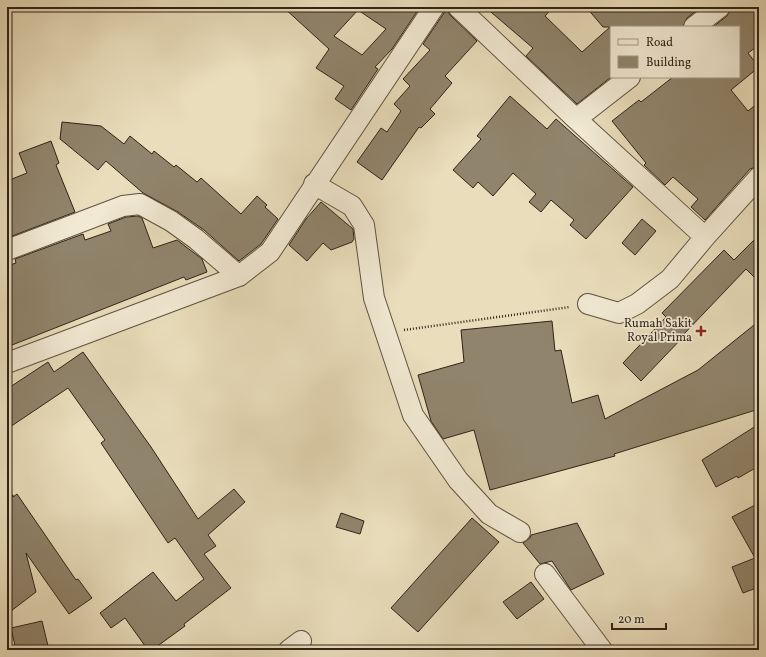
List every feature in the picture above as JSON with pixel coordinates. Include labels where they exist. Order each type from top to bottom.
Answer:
[{"type":"street","points":[[7,363],[239,276],[270,252],[314,184],[434,7]]},
{"type":"street","points":[[458,7],[576,119],[705,237]]},
{"type":"street","points":[[695,26],[720,7]]},
{"type":"street","points":[[576,119],[629,78]]},
{"type":"street","points":[[588,304],[619,313],[637,304],[670,279],[705,237],[759,177]]},
{"type":"street","points":[[314,184],[352,206],[364,225],[374,298],[384,333],[413,415],[458,480],[488,514],[520,532]]},
{"type":"street","points":[[7,250],[123,206],[140,204],[171,221],[196,239],[239,276]]},
{"type":"street","points":[[545,574],[602,650]]},
{"type":"path","points":[[384,333],[588,304]]},
{"type":"building","points":[[283,7],[420,7],[392,49],[375,67],[378,69],[351,110],[335,99],[344,86],[316,68],[329,49]],"holes":[[[358,10],[386,29],[362,55],[334,36]]]},
{"type":"building","points":[[445,7],[450,15],[477,41],[445,76],[452,83],[430,109],[435,114],[421,128],[419,127],[382,180],[357,162],[381,128],[387,132],[401,111],[394,104],[410,86],[403,79],[430,50],[423,44],[444,13]]},
{"type":"building","points":[[485,7],[553,7],[545,16],[582,52],[610,27],[610,78],[577,104],[526,56],[533,48]]},
{"type":"building","points":[[586,7],[701,7],[687,18],[683,26],[603,27]]},
{"type":"building","points":[[731,7],[759,7],[759,45],[748,53],[759,67],[731,90],[748,111],[759,102],[759,166],[750,169],[705,220],[691,207],[698,199],[673,177],[665,185],[644,165],[646,163],[612,121],[639,100],[641,102],[672,78],[740,78],[740,26],[714,26],[727,16]]},
{"type":"building","points":[[510,96],[547,129],[556,119],[633,187],[586,239],[570,225],[574,220],[551,200],[541,212],[529,202],[536,194],[513,173],[493,196],[478,182],[473,188],[453,170],[481,139],[477,136]]},
{"type":"building","points":[[62,122],[101,126],[124,144],[130,136],[152,154],[154,151],[174,167],[176,165],[197,182],[201,178],[241,214],[257,196],[267,205],[265,207],[278,219],[261,244],[239,261],[204,230],[178,212],[143,193],[106,161],[98,170],[60,139]]},
{"type":"building","points":[[51,141],[59,163],[56,165],[75,212],[7,238],[7,181],[27,173],[19,153]]},
{"type":"building","points":[[321,202],[353,229],[354,239],[352,242],[331,250],[323,243],[307,261],[289,245],[306,219]]},
{"type":"building","points":[[138,216],[142,218],[153,248],[177,240],[202,259],[207,272],[186,280],[184,277],[7,347],[7,266],[16,263],[15,259],[83,234],[85,240],[111,231],[108,224],[126,217]]},
{"type":"building","points":[[642,219],[656,231],[635,255],[622,243]]},
{"type":"building","points":[[759,235],[759,282],[746,269],[641,381],[623,363],[666,317],[662,313],[724,250],[734,260]]},
{"type":"building","points":[[552,321],[555,351],[561,350],[572,403],[598,395],[605,419],[698,370],[759,321],[759,409],[614,454],[615,456],[490,490],[474,430],[443,439],[431,421],[418,375],[464,362],[461,330]]},
{"type":"building","points":[[83,352],[151,447],[198,519],[234,489],[245,502],[208,535],[216,546],[204,554],[231,588],[184,624],[185,626],[152,650],[148,650],[125,618],[111,628],[100,613],[153,572],[176,601],[204,579],[175,538],[168,543],[101,443],[105,440],[68,388],[7,429],[7,389],[48,362],[54,372]]},
{"type":"building","points":[[759,424],[759,466],[738,478],[737,476],[716,487],[702,460]]},
{"type":"building","points":[[17,494],[76,580],[78,579],[92,598],[69,614],[26,553],[36,592],[7,614],[7,496],[13,495],[13,497]]},
{"type":"building","points":[[759,503],[759,587],[743,593],[732,567],[755,558],[732,517]]},
{"type":"building","points":[[341,513],[364,521],[360,534],[336,527]]},
{"type":"building","points":[[472,518],[499,542],[418,632],[391,608]]},
{"type":"building","points":[[577,523],[604,574],[571,590],[552,561],[540,564],[523,543],[530,538],[531,535]]},
{"type":"building","points":[[531,582],[544,599],[517,619],[503,602]]},
{"type":"building","points":[[42,621],[49,650],[16,650],[11,628]]},
{"type":"place","name":"Rumah Sakit Royal Prima","points":[[701,331]]}]
